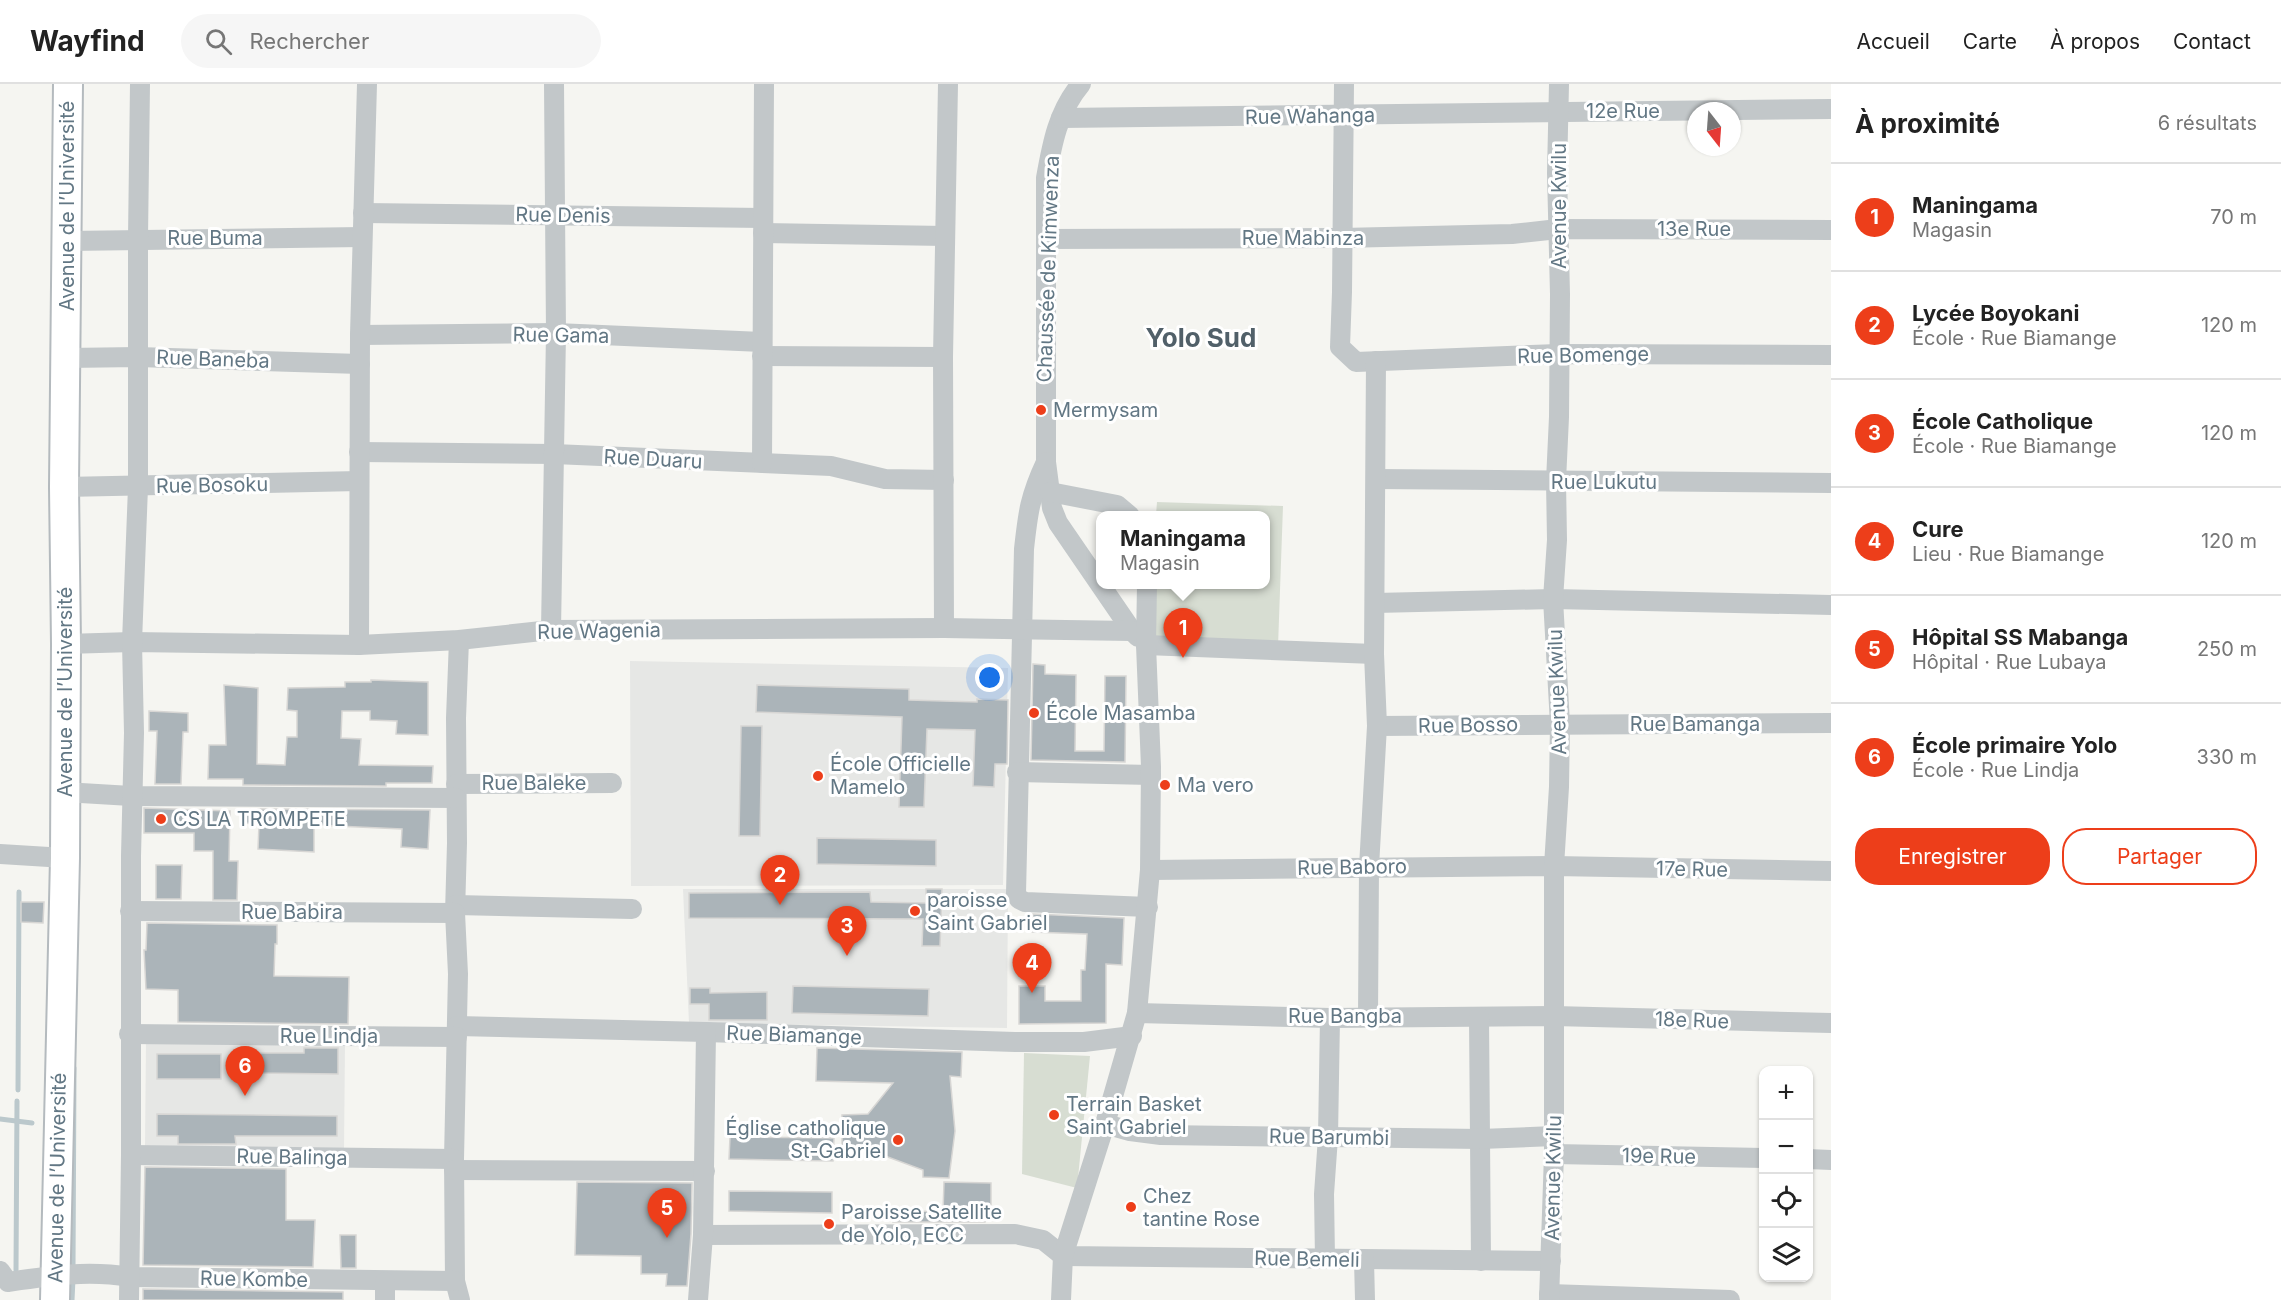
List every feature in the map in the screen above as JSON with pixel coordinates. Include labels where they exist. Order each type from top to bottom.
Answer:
[{"type":"main road","name":"Avenue de l’Université","points":[[55,1287],[65,858],[64,487],[68,84]]},
{"type":"street","points":[[129,1300],[131,796],[134,733],[132,642],[138,486],[140,84]]},
{"type":"street","points":[[359,645],[360,335],[367,84]]},
{"type":"street","points":[[551,630],[556,333],[554,84]]},
{"type":"street","points":[[762,463],[765,84]]},
{"type":"street","points":[[928,84],[950,84],[943,357],[944,628]]},
{"type":"street","name":"Chaussée de Kimwenza","points":[[1081,84],[1067,101],[1052,146],[1046,178],[1044,388],[1046,462],[1052,508],[1066,537],[1096,580]]},
{"type":"street","points":[[1342,238],[1344,84]]},
{"type":"street","name":"Avenue Kwilu","points":[[1549,1297],[1554,1145],[1554,866],[1560,724],[1553,599],[1557,540],[1559,84]]},
{"type":"street","name":"12e Rue","points":[[1559,111],[1831,109]]},
{"type":"street","name":"Rue Wahanga","points":[[1061,118],[1559,111]]},
{"type":"street","name":"Rue Denis","points":[[363,213],[554,215],[945,236]]},
{"type":"street","name":"13e Rue","points":[[1558,229],[1831,230]]},
{"type":"street","name":"Rue Mabinza","points":[[1047,239],[1342,238],[1512,234],[1558,229]]},
{"type":"street","name":"Rue Buma","points":[[68,241],[138,238],[362,237]]},
{"type":"street","name":"Rue Bomenge","points":[[1342,238],[1340,347],[1356,362],[1558,354],[1831,355]]},
{"type":"street","name":"Rue Gama","points":[[360,335],[556,333],[762,349],[943,357]]},
{"type":"street","name":"Rue Baneba","points":[[67,358],[138,357],[360,364]]},
{"type":"street","points":[[1368,1017],[1369,867],[1377,726],[1374,654],[1376,361]]},
{"type":"street","name":"Rue Duaru","points":[[359,452],[554,454],[831,466],[885,479],[944,480]]},
{"type":"street","points":[[1046,462],[1032,490],[1028,513],[1021,630],[1015,885],[1019,899],[1025,902],[1148,906]]},
{"type":"street","name":"Rue Lukutu","points":[[1376,480],[1831,483]]},
{"type":"street","name":"Rue Bosoku","points":[[64,487],[359,481]]},
{"type":"street","points":[[1050,492],[1117,505],[1124,511]]},
{"type":"street","name":"Chaussée de Kimwenza","points":[[1102,589],[1132,632],[1146,645]]},
{"type":"street","points":[[1061,1300],[1063,1256],[1132,1036],[1137,1013],[1150,870],[1151,775],[1146,645],[1148,589]]},
{"type":"street","points":[[1375,603],[1553,599],[1831,605]]},
{"type":"street","name":"Rue Wagenia","points":[[66,644],[132,642],[359,645],[459,640],[551,630],[944,628],[1132,632]]},
{"type":"street","points":[[458,1291],[454,1164],[458,974],[455,909],[459,640]]},
{"type":"street","points":[[1146,645],[1374,654]]},
{"type":"street","name":"Rue Bamanga","points":[[1560,724],[1831,723]]},
{"type":"street","name":"Rue Bosso","points":[[1377,726],[1560,724]]},
{"type":"street","points":[[1017,772],[1151,775]]},
{"type":"street","name":"Rue Baleke","points":[[64,792],[131,796],[456,791],[612,783]]},
{"type":"street","points":[[0,854],[65,858]]},
{"type":"street","name":"Rue Baboro","points":[[1150,870],[1554,866]]},
{"type":"street","name":"17e Rue","points":[[1554,866],[1831,871]]},
{"type":"street","name":"Rue Babira","points":[[130,911],[632,909]]},
{"type":"street","name":"Rue Bangba","points":[[1137,1013],[1330,1018],[1554,1016]]},
{"type":"street","name":"18e Rue","points":[[1554,1016],[1831,1023]]},
{"type":"street","points":[[1479,1017],[1481,1261]]},
{"type":"street","points":[[1325,1259],[1324,1194],[1328,1137],[1330,1018]]},
{"type":"street","name":"Rue Biamange","points":[[457,1031],[706,1032],[1015,1042],[1084,1041],[1132,1036]]},
{"type":"street","name":"Rue Lindja","points":[[129,1034],[457,1031]]},
{"type":"street","points":[[698,1300],[705,1171],[706,1032]]},
{"type":"street","name":"Rue Barumbi","points":[[1105,1124],[1130,1131],[1161,1135],[1481,1139],[1554,1145]]},
{"type":"street","name":"19e Rue","points":[[1554,1145],[1759,1158]]},
{"type":"street","name":"Rue Balinga","points":[[131,1155],[705,1171]]},
{"type":"street","points":[[1813,1159],[1831,1160]]},
{"type":"street","points":[[703,1235],[1015,1234],[1043,1240],[1063,1256]]},
{"type":"street","name":"Rue Bemeli","points":[[1063,1256],[1551,1262]]},
{"type":"street","points":[[1364,1260],[1365,1300]]},
{"type":"street","name":"Rue Kombe","points":[[0,1271],[8,1282],[55,1287],[104,1273],[129,1277],[385,1291],[458,1291]]},
{"type":"street","points":[[1549,1297],[1730,1300]]},
{"type":"shaded area","points":[[1157,502],[1283,506],[1278,647],[1152,643],[1154,589],[1270,589],[1270,511],[1156,511]]},
{"type":"shaded area","name":"École Officielle Mamelo","points":[[630,661],[1008,668],[1003,885],[631,886]]},
{"type":"shaded area","points":[[683,889],[1008,889],[1007,1028],[689,1023]]},
{"type":"shaded area","points":[[146,1040],[345,1044],[344,1150],[145,1147]]},
{"type":"shaded area","name":"Terrain Basket Saint Gabriel","points":[[1024,1053],[1090,1056],[1077,1188],[1022,1174]]},
{"type":"building","name":"École Masamba","points":[[1033,664],[1045,665],[1045,674],[1076,675],[1075,751],[1104,751],[1105,676],[1126,676],[1125,762],[1031,760]]},
{"type":"building","points":[[371,680],[428,682],[428,735],[396,734],[397,721],[370,720],[370,711],[342,711],[341,738],[361,739],[359,765],[433,766],[432,783],[386,783],[386,786],[243,785],[243,779],[208,779],[209,745],[226,745],[224,685],[258,688],[257,764],[285,765],[287,737],[297,737],[297,711],[287,710],[288,688],[345,687],[345,682],[371,682]]},
{"type":"building","points":[[757,685],[909,689],[909,700],[977,702],[977,699],[1008,700],[1007,764],[995,764],[994,787],[973,786],[975,730],[927,729],[924,807],[899,807],[902,717],[756,712]]},
{"type":"building","points":[[149,711],[188,713],[188,732],[183,732],[181,784],[155,784],[157,731],[149,731]]},
{"type":"building","points":[[741,726],[762,726],[760,836],[739,836]]},
{"type":"building","points":[[144,808],[230,811],[229,861],[238,861],[237,900],[213,900],[213,851],[194,851],[194,833],[144,833]]},
{"type":"building","points":[[242,809],[430,810],[428,849],[401,847],[402,829],[314,825],[314,852],[258,849],[259,824],[241,823]]},
{"type":"building","points":[[817,838],[936,840],[936,866],[817,864]]},
{"type":"building","points":[[156,865],[182,865],[181,899],[156,899]]},
{"type":"building","points":[[926,889],[942,889],[940,946],[922,946],[923,919],[689,918],[689,893],[870,892],[871,902],[926,903]]},
{"type":"building","points":[[21,902],[44,902],[43,923],[21,922]]},
{"type":"building","points":[[1033,914],[1124,918],[1122,965],[1106,964],[1106,1023],[1019,1024],[1019,986],[1045,986],[1045,1001],[1081,1001],[1081,970],[1085,970],[1087,934],[1032,932]]},
{"type":"building","points":[[147,923],[277,925],[274,976],[349,977],[348,1024],[178,1022],[178,990],[146,989],[144,950],[146,950]]},
{"type":"building","points":[[793,986],[929,989],[928,1016],[792,1013]]},
{"type":"building","points":[[690,988],[710,988],[710,993],[767,992],[767,1020],[709,1020],[709,1004],[690,1004]]},
{"type":"building","points":[[304,1048],[338,1048],[338,1074],[255,1073],[255,1053],[304,1053]]},
{"type":"building","points":[[817,1048],[962,1052],[961,1077],[950,1076],[955,1131],[949,1178],[923,1177],[923,1170],[869,1150],[842,1149],[842,1115],[868,1114],[893,1083],[816,1081]]},
{"type":"building","points":[[157,1054],[221,1054],[221,1079],[157,1079]]},
{"type":"building","points":[[157,1114],[337,1116],[337,1136],[235,1136],[236,1144],[178,1144],[178,1136],[157,1136]]},
{"type":"building","points":[[730,1137],[834,1138],[833,1161],[729,1159]]},
{"type":"building","points":[[145,1167],[286,1169],[286,1220],[315,1220],[313,1267],[143,1265]]},
{"type":"building","points":[[577,1182],[692,1183],[687,1286],[666,1286],[667,1274],[641,1274],[641,1256],[575,1255]]},
{"type":"building","points":[[944,1182],[991,1183],[991,1213],[985,1222],[893,1222],[893,1210],[943,1212]]},
{"type":"building","points":[[729,1191],[832,1192],[832,1213],[729,1211]]},
{"type":"building","points":[[340,1235],[356,1235],[356,1268],[341,1268]]},
{"type":"building","points":[[143,1289],[343,1292],[343,1300],[143,1300]]},
{"type":"waterway","points":[[18,1090],[19,892]]},
{"type":"waterway","points":[[73,1268],[74,1068]]},
{"type":"waterway","points":[[16,1270],[17,1101]]},
{"type":"waterway","points":[[0,1119],[32,1123]]},
{"type":"waterway","points":[[72,1300],[73,1279]]},
{"type":"place","name":"Mermysam","points":[[1041,410]]},
{"type":"place","name":"Maningama","points":[[1183,658]]},
{"type":"place","name":"École Masamba","points":[[1034,713]]},
{"type":"place","name":"École Officielle Mamelo","points":[[818,776]]},
{"type":"place","name":"Ma vero","points":[[1165,785]]},
{"type":"place","name":"CS LA TROMPETE","points":[[161,819]]},
{"type":"place","name":"Lycée Boyokani","points":[[780,905]]},
{"type":"place","name":"paroisse Saint Gabriel","points":[[915,911]]},
{"type":"place","name":"École Catholique","points":[[847,956]]},
{"type":"place","name":"Cure","points":[[1032,993]]},
{"type":"place","name":"École primaire Yolo","points":[[245,1096]]},
{"type":"place","name":"Terrain Basket Saint Gabriel","points":[[1054,1115]]},
{"type":"place","name":"Église catholique St-Gabriel","points":[[898,1140]]},
{"type":"place","name":"Chez tantine Rose","points":[[1131,1207]]},
{"type":"place","name":"Paroisse Satellite de Yolo, ECC","points":[[829,1224]]},
{"type":"place","name":"Hôpital SS Mabanga","points":[[667,1238]]},
{"type":"district","name":"Yolo Sud","points":[[1201,338]]}]
